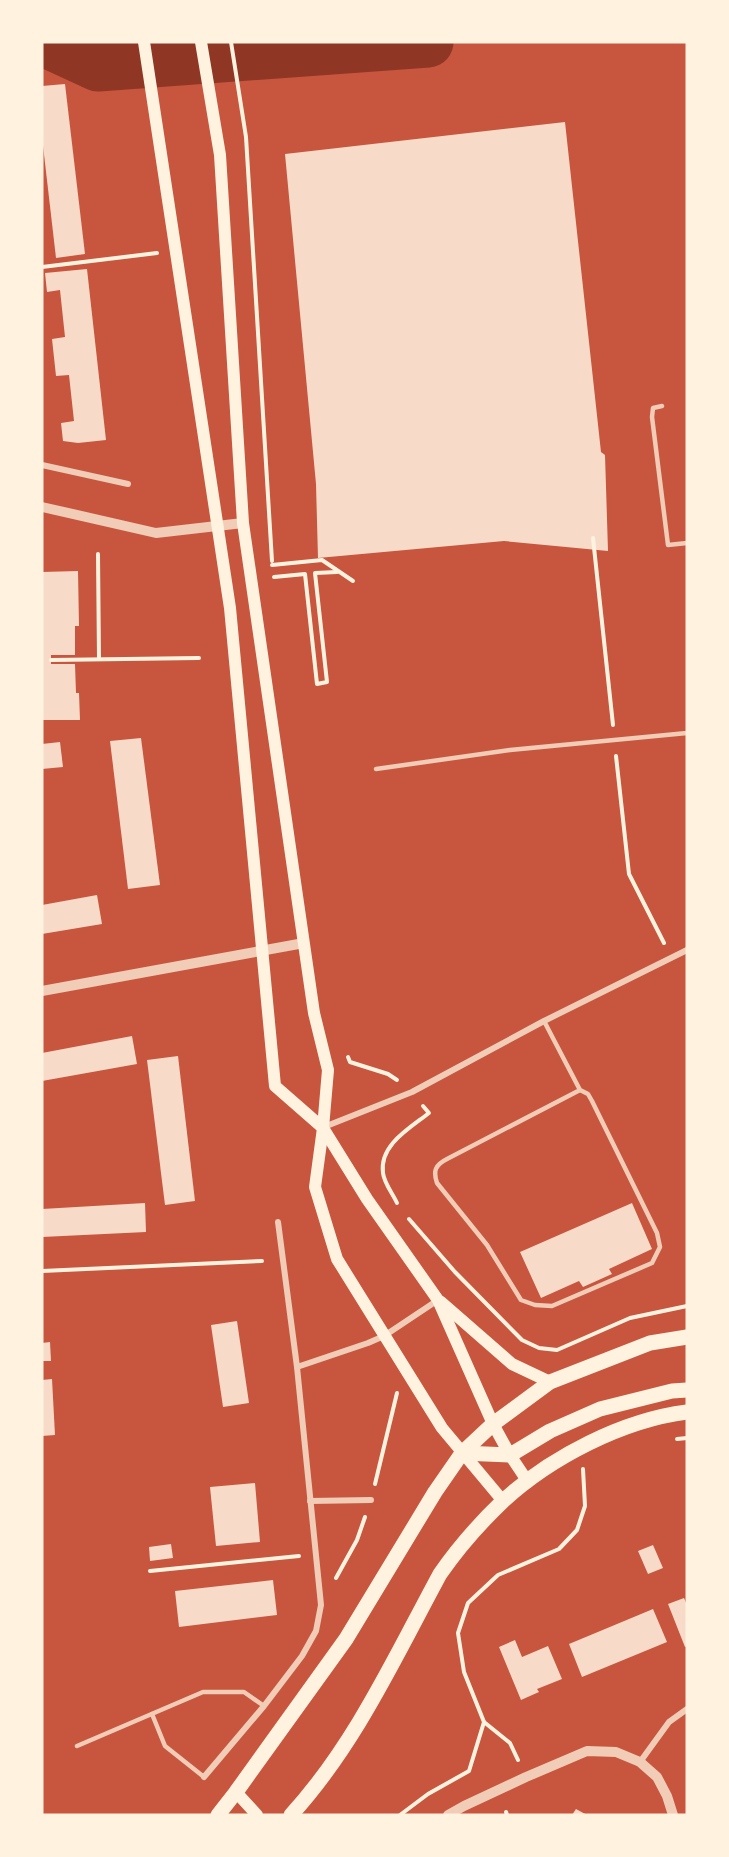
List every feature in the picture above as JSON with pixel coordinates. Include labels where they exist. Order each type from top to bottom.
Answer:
[{"type":"main road","points":[[144,43],[230,609],[275,1086],[323,1128],[367,1199],[438,1300],[494,1424],[510,1455],[528,1482]]},
{"type":"main road","points":[[201,43],[220,155],[243,523],[314,1013],[328,1070],[315,1186],[337,1259],[442,1428],[503,1501]]},
{"type":"main road","points":[[438,1300],[512,1364],[550,1382]]},
{"type":"main road","points":[[218,1815],[237,1792],[346,1639],[435,1492],[462,1453],[494,1424],[550,1382],[650,1343],[687,1337]]},
{"type":"main road","points":[[462,1453],[510,1455],[550,1431],[600,1409],[672,1391],[687,1390]]},
{"type":"main road","points":[[291,1815],[350,1738],[440,1574],[457,1551],[503,1501],[573,1452],[625,1426],[687,1412]]},
{"type":"main road","points":[[237,1792],[257,1815]]},
{"type":"street","points":[[42,465],[128,484]]},
{"type":"street","points":[[42,507],[156,533],[243,523]]},
{"type":"street","points":[[42,991],[304,943]]},
{"type":"street","points":[[323,1128],[412,1092],[544,1021],[687,950]]},
{"type":"street","points":[[204,1778],[302,1656],[316,1631],[321,1605],[297,1367],[278,1222]]},
{"type":"street","points":[[297,1367],[384,1336],[438,1300]]},
{"type":"street","points":[[310,1501],[371,1500]]},
{"type":"street","points":[[640,1762],[669,1722],[687,1709]]},
{"type":"street","points":[[448,1815],[526,1777],[587,1751],[616,1752],[640,1762],[657,1778],[667,1796],[673,1815]]},
{"type":"lane","points":[[662,406],[654,408],[652,417],[668,545],[687,543]]},
{"type":"lane","points":[[376,769],[510,750],[687,733]]},
{"type":"lane","points":[[544,1021],[580,1090],[588,1094],[592,1101],[657,1233],[660,1247],[652,1263],[552,1306],[535,1305],[521,1300],[487,1245],[437,1183],[435,1168],[440,1162],[580,1090]]},
{"type":"lane","points":[[77,1746],[203,1692],[244,1692],[264,1706]]},
{"type":"lane","points":[[152,1714],[165,1746],[204,1778]]},
{"type":"path","points":[[231,42],[246,136],[272,565],[274,577],[305,574],[317,684],[327,682],[315,573],[337,572]]},
{"type":"path","points":[[42,267],[177,251]]},
{"type":"path","points":[[98,554],[99,659]]},
{"type":"path","points":[[272,565],[322,560],[353,581]]},
{"type":"path","points":[[51,660],[199,658]]},
{"type":"path","points":[[346,1051],[350,1062],[388,1074],[412,1092],[429,1113],[397,1138],[385,1156],[383,1174],[400,1209]]},
{"type":"path","points":[[408,1218],[455,1272],[522,1341],[539,1348],[557,1350],[630,1318],[687,1306]]},
{"type":"path","points":[[42,1271],[262,1261]]},
{"type":"path","points":[[669,1440],[687,1438]]},
{"type":"path","points":[[526,1777],[510,1743],[484,1722],[464,1672],[458,1633],[468,1603],[498,1575],[559,1549],[577,1530],[585,1506],[584,1471]]},
{"type":"path","points":[[150,1571],[316,1554]]},
{"type":"path","points":[[399,1815],[428,1794],[469,1771],[484,1722]]},
{"type":"building","points":[[65,84],[85,254],[56,258],[42,137],[42,86]]},
{"type":"building","points":[[565,122],[601,452],[605,455],[608,551],[504,541],[318,558],[316,484],[285,154]]},
{"type":"building","points":[[87,269],[106,440],[78,443],[63,441],[61,423],[74,421],[69,375],[56,376],[52,339],[65,337],[60,290],[47,292],[45,273]]},
{"type":"building","points":[[78,571],[79,626],[75,626],[75,655],[51,655],[51,664],[75,664],[80,720],[42,720],[42,572]]},
{"type":"building","points":[[141,738],[160,885],[128,889],[110,741]]},
{"type":"building","points":[[60,742],[63,767],[42,769],[42,744]]},
{"type":"building","points":[[97,895],[102,924],[42,934],[42,905]]},
{"type":"building","points":[[132,1036],[137,1064],[42,1081],[42,1053]]},
{"type":"building","points":[[178,1056],[195,1201],[165,1205],[147,1060]]},
{"type":"building","points":[[145,1203],[146,1232],[42,1237],[42,1209]]},
{"type":"building","points":[[632,1203],[652,1249],[609,1269],[612,1274],[583,1287],[579,1281],[541,1298],[520,1252]]},
{"type":"building","points":[[237,1321],[249,1403],[223,1407],[211,1325]]},
{"type":"building","points":[[50,1342],[51,1361],[42,1361],[42,1343]]},
{"type":"building","points":[[52,1379],[55,1435],[42,1436],[42,1380]]},
{"type":"building","points":[[255,1483],[260,1542],[216,1546],[210,1487]]},
{"type":"building","points":[[171,1544],[173,1558],[150,1561],[149,1547]]},
{"type":"building","points":[[653,1545],[663,1568],[648,1574],[638,1551]]},
{"type":"building","points":[[273,1580],[277,1615],[179,1627],[175,1591]]},
{"type":"building","points":[[684,1598],[687,1605],[687,1646],[685,1647],[668,1604]]},
{"type":"building","points":[[653,1609],[667,1642],[582,1677],[569,1644]]},
{"type":"building","points":[[515,1640],[522,1657],[548,1646],[562,1679],[537,1689],[539,1692],[521,1700],[499,1647]]},
{"type":"building","points":[[576,1809],[587,1815],[572,1815]]},
{"type":"waterway","points":[[46,42],[98,66],[428,42]]}]
